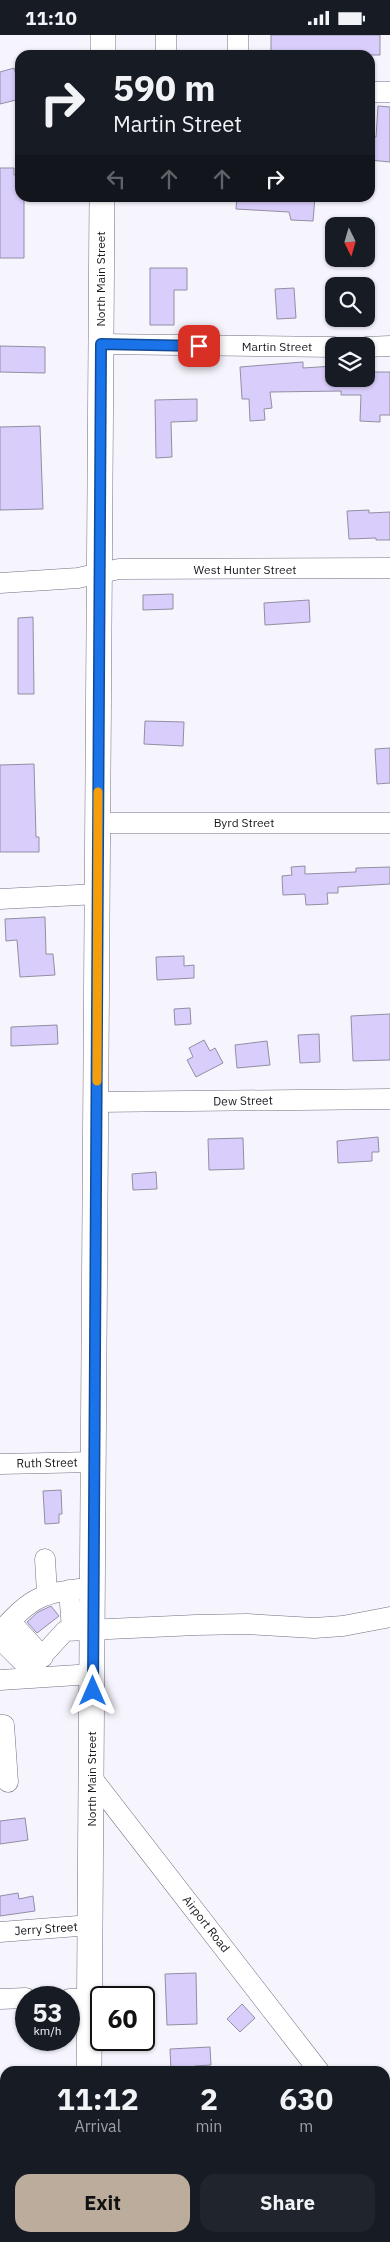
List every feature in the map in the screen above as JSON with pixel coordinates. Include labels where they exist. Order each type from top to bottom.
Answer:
[{"type":"main road","points":[[103,35],[103,50]]},
{"type":"main road","name":"North Main Street","points":[[88,2066],[80,1999],[91,1925],[93,1673],[83,1630],[81,1589],[94,1462],[102,202]]},
{"type":"street","points":[[166,35],[166,50]]},
{"type":"street","points":[[238,35],[238,50]]},
{"type":"street","points":[[375,92],[390,92]]},
{"type":"street","name":"Martin Street","points":[[101,344],[325,347]]},
{"type":"street","points":[[375,347],[390,346]]},
{"type":"street","name":"West Hunter Street","points":[[0,583],[78,578],[119,569],[390,569]]},
{"type":"street","name":"Byrd Street","points":[[98,823],[390,823]]},
{"type":"street","points":[[0,899],[98,894]]},
{"type":"street","name":"Dew Street","points":[[96,1102],[390,1099]]},
{"type":"street","name":"Ruth Street","points":[[0,1464],[94,1462]]},
{"type":"street","points":[[45,1559],[47,1593]]},
{"type":"street","points":[[32,1668],[5,1627],[31,1601],[47,1593],[81,1589]]},
{"type":"street","points":[[32,1668],[65,1631],[247,1624],[314,1628],[343,1626],[390,1617]]},
{"type":"street","points":[[0,1639],[32,1668]]},
{"type":"street","points":[[0,1680],[32,1668],[93,1673]]},
{"type":"street","points":[[0,1725],[4,1725],[8,1782]]},
{"type":"street","name":"Airport Road","points":[[92,1778],[315,2066]]},
{"type":"street","name":"Jerry Street","points":[[0,1932],[91,1925]]},
{"type":"street","points":[[0,1999],[15,1999]]},
{"type":"building","points":[[271,35],[380,35],[380,55],[375,55],[375,50],[271,50]]},
{"type":"building","points":[[14,68],[15,71],[15,100],[0,104],[0,72]]},
{"type":"building","points":[[378,106],[390,107],[390,162],[375,160]]},
{"type":"building","points":[[0,168],[14,168],[15,202],[24,202],[24,258],[0,258]]},
{"type":"building","points":[[237,202],[315,202],[313,221],[291,220],[289,212],[236,209]]},
{"type":"building","points":[[150,268],[187,268],[187,290],[174,290],[174,325],[150,325]]},
{"type":"building","points":[[294,288],[296,318],[277,319],[275,289]]},
{"type":"building","points":[[0,346],[45,347],[45,373],[0,372]]},
{"type":"building","points":[[303,362],[303,368],[325,367],[325,387],[375,387],[375,372],[390,372],[390,415],[380,415],[380,422],[360,421],[361,395],[341,395],[341,391],[270,392],[272,408],[264,409],[265,420],[250,421],[249,399],[242,399],[240,367]]},
{"type":"building","points":[[197,399],[197,421],[171,422],[172,457],[156,458],[155,400]]},
{"type":"building","points":[[40,426],[43,509],[0,510],[0,427]]},
{"type":"building","points":[[369,510],[369,513],[390,512],[390,540],[376,540],[376,538],[349,539],[347,511]]},
{"type":"building","points":[[173,594],[173,609],[143,610],[143,595]]},
{"type":"building","points":[[309,600],[310,622],[265,625],[264,603]]},
{"type":"building","points":[[33,617],[34,694],[18,694],[18,618]]},
{"type":"building","points":[[145,721],[184,722],[183,746],[144,744]]},
{"type":"building","points":[[390,748],[390,783],[377,784],[375,749]]},
{"type":"building","points":[[34,764],[36,837],[39,837],[39,852],[0,852],[0,765]]},
{"type":"building","points":[[305,866],[305,874],[356,872],[356,868],[390,867],[390,884],[338,887],[338,893],[327,893],[328,904],[306,905],[305,894],[283,895],[282,876],[292,875],[291,867]]},
{"type":"building","points":[[45,917],[46,954],[53,954],[55,975],[20,977],[17,940],[6,941],[5,919]]},
{"type":"building","points":[[184,956],[184,966],[194,965],[194,978],[157,980],[156,957]]},
{"type":"building","points":[[190,1008],[191,1024],[175,1025],[174,1009]]},
{"type":"building","points":[[390,1014],[390,1060],[353,1061],[351,1016]]},
{"type":"building","points":[[57,1025],[58,1044],[11,1046],[11,1027]]},
{"type":"building","points":[[319,1034],[320,1062],[300,1063],[298,1035]]},
{"type":"building","points":[[204,1040],[210,1051],[215,1048],[223,1063],[196,1077],[187,1060],[193,1057],[189,1048]]},
{"type":"building","points":[[267,1041],[270,1065],[237,1068],[235,1045]]},
{"type":"building","points":[[378,1137],[379,1152],[372,1152],[372,1161],[338,1163],[337,1141]]},
{"type":"building","points":[[243,1138],[244,1169],[209,1170],[208,1139]]},
{"type":"building","points":[[156,1172],[157,1189],[133,1190],[132,1174]]},
{"type":"building","points":[[61,1490],[62,1514],[59,1514],[59,1523],[45,1524],[43,1491]]},
{"type":"building","points":[[51,1606],[59,1616],[37,1633],[27,1622],[38,1612]]},
{"type":"building","points":[[25,1818],[28,1840],[0,1844],[0,1821]]},
{"type":"building","points":[[18,1893],[19,1899],[33,1896],[35,1911],[0,1916],[0,1896]]},
{"type":"building","points":[[196,1973],[197,2024],[167,2025],[165,1974]]},
{"type":"building","points":[[242,2004],[255,2018],[240,2032],[227,2019]]},
{"type":"building","points":[[210,2047],[211,2065],[171,2066],[170,2049]]},
{"type":"slow traffic","points":[[97,1081],[98,792]]},
{"type":"route","points":[[93,1691],[101,344],[199,346]]}]
